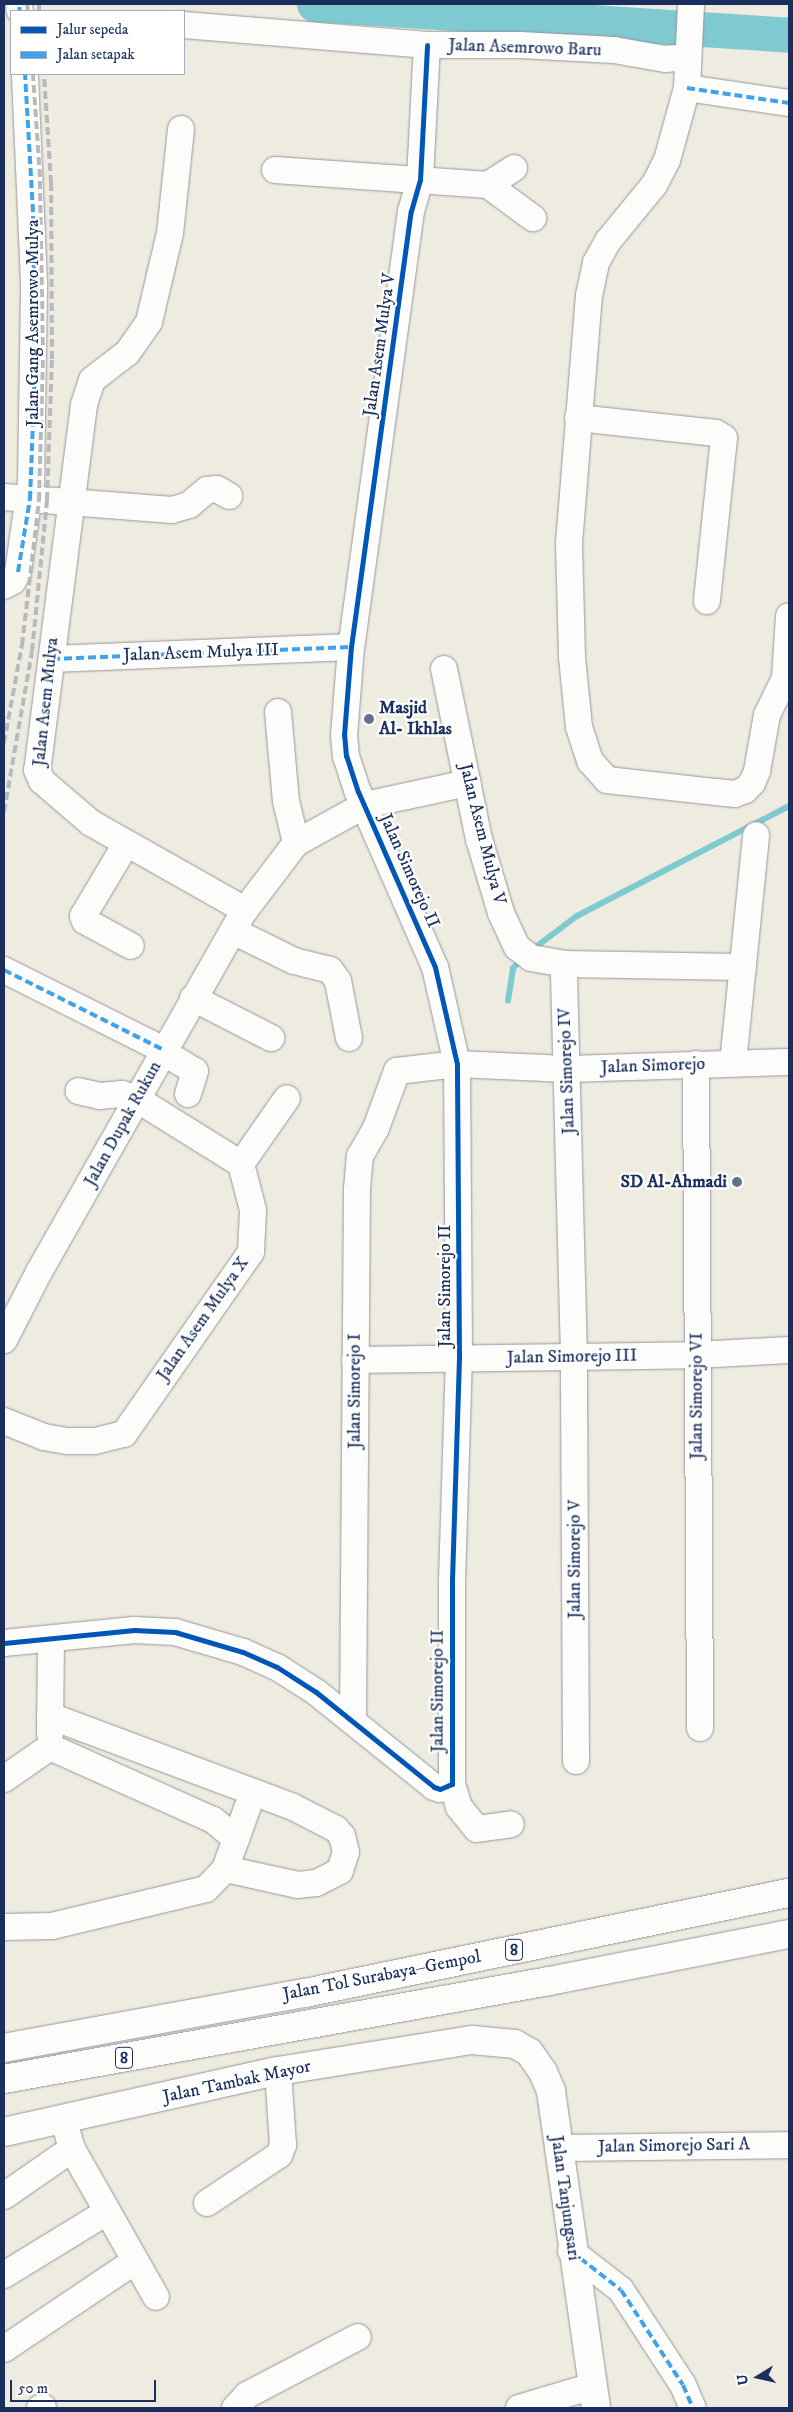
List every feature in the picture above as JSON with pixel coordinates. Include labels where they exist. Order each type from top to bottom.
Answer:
[{"type":"main road","name":"Jalan Tol Surabaya–Gempol","points":[[4,2048],[238,2005],[789,1893]]},
{"type":"main road","name":"Jalan Tol Surabaya–Gempol","points":[[4,2079],[244,2037],[789,1934]]},
{"type":"main road","name":"Jalan Tambak Mayor","points":[[4,2132],[278,2071],[472,2040]]},
{"type":"main road","name":"Jalan Tanjungsari","points":[[472,2040],[498,2040],[529,2052],[543,2072],[551,2091],[571,2251],[595,2397]]},
{"type":"street","points":[[691,9],[687,54],[687,88],[677,132],[661,173],[608,241],[596,263],[589,294],[569,543],[572,657],[583,745],[590,761],[608,780],[735,794],[752,784],[767,715],[785,678],[789,616]]},
{"type":"street","name":"Jalan Asemrowo Baru","points":[[185,25],[427,45],[520,45],[614,50],[665,59],[687,54]]},
{"type":"street","name":"Jalan Asem Mulya V","points":[[364,805],[346,756],[344,735],[351,648],[411,211],[420,180],[427,45]]},
{"type":"street","name":"Jalan Gang Asemrowo Mulya","points":[[11,579],[30,498],[35,358],[33,212],[25,75]]},
{"type":"street","points":[[687,88],[789,103]]},
{"type":"street","name":"Jalan Asem Mulya","points":[[181,129],[170,233],[149,322],[127,353],[92,380],[84,405],[76,481],[69,501],[52,659],[36,770],[39,776],[91,823],[126,844],[239,920],[294,961],[330,970],[338,981],[349,1038]]},
{"type":"street","points":[[488,185],[514,168]]},
{"type":"street","points":[[275,170],[488,185],[533,218]]},
{"type":"street","points":[[578,418],[716,433],[724,438],[707,601]]},
{"type":"street","points":[[4,496],[172,510],[189,505],[207,490],[217,489],[230,496]]},
{"type":"street","name":"Jalan Asem Mulya III","points":[[52,659],[351,648]]},
{"type":"street","name":"Jalan Asem Mulya V","points":[[444,669],[479,839],[501,913],[524,953],[564,964]]},
{"type":"street","points":[[278,712],[286,801],[296,843],[364,805],[468,783]]},
{"type":"street","name":"Jalan Simorejo II","points":[[364,805],[428,946],[457,1064],[459,1358],[452,1580],[452,1784],[459,1808],[477,1829],[511,1824]]},
{"type":"street","points":[[733,1063],[756,835]]},
{"type":"street","name":"Jalan Dupak Rukun","points":[[4,1340],[39,1272],[138,1100],[193,998],[239,920],[296,843]]},
{"type":"street","points":[[126,844],[83,916],[85,921],[132,946]]},
{"type":"street","points":[[564,964],[743,967]]},
{"type":"street","name":"Jalan Simorejo IV","points":[[564,964],[574,1357]]},
{"type":"street","points":[[4,970],[164,1051],[196,1071],[188,1094]]},
{"type":"street","points":[[193,998],[271,1038]]},
{"type":"street","name":"Jalan Simorejo","points":[[397,1071],[457,1064],[567,1070],[789,1062]]},
{"type":"street","name":"Jalan Simorejo VI","points":[[696,1064],[696,1355],[700,1728]]},
{"type":"street","name":"Jalan Simorejo I","points":[[353,1720],[355,1360],[360,1156],[376,1128],[397,1071]]},
{"type":"street","points":[[79,1091],[100,1096],[122,1094],[138,1100],[241,1164],[287,1098]]},
{"type":"street","name":"Jalan Asem Mulya X","points":[[4,1421],[44,1437],[66,1441],[95,1441],[124,1434],[251,1252],[253,1210],[241,1164]]},
{"type":"street","name":"Jalan Simorejo III","points":[[355,1360],[696,1355],[789,1350]]},
{"type":"street","name":"Jalan Simorejo V","points":[[574,1357],[576,1761]]},
{"type":"street","points":[[4,1643],[134,1630],[176,1632],[243,1652],[277,1667],[353,1720],[434,1787],[440,1789],[452,1784]]},
{"type":"street","points":[[50,1747],[51,1639]]},
{"type":"street","points":[[50,1716],[293,1807],[336,1829],[342,1836],[346,1852],[344,1864],[325,1881],[298,1884],[225,1869]]},
{"type":"street","points":[[4,1779],[50,1747]]},
{"type":"street","points":[[50,1747],[213,1820],[236,1838]]},
{"type":"street","points":[[4,1927],[52,1926],[178,1898],[206,1889],[225,1869],[253,1792]]},
{"type":"street","points":[[207,2204],[278,2156],[283,2144],[278,2071]]},
{"type":"street","points":[[64,2120],[72,2148],[156,2297]]},
{"type":"street","name":"Jalan Simorejo Sari A","points":[[558,2148],[789,2144]]},
{"type":"street","points":[[4,2196],[72,2148]]},
{"type":"street","points":[[4,2275],[107,2212]]},
{"type":"street","points":[[571,2251],[620,2290],[683,2385],[694,2408]]},
{"type":"street","points":[[4,2348],[136,2261]]},
{"type":"street","points":[[235,2408],[247,2395],[358,2337]]},
{"type":"street","points":[[519,2408],[595,2397]]},
{"type":"waterway","points":[[314,4],[789,35]]},
{"type":"waterway","points":[[532,950],[577,916],[789,806]]},
{"type":"waterway","points":[[508,1001],[513,968],[522,960]]},
{"type":"railway","points":[[27,4],[28,10]]},
{"type":"railway","points":[[39,4],[39,10]]},
{"type":"railway","points":[[4,743],[22,645],[39,500],[43,357],[40,177],[33,75]]},
{"type":"railway","points":[[4,812],[32,651],[47,500],[52,359],[51,183],[44,75]]},
{"type":"marked path","points":[[18,572],[30,499],[35,368],[33,212],[25,75]]},
{"type":"marked path","points":[[687,88],[789,103]]},
{"type":"marked path","points":[[52,659],[351,647]]},
{"type":"marked path","points":[[4,970],[164,1050]]},
{"type":"marked path","points":[[571,2251],[621,2290],[683,2385],[693,2408]]},
{"type":"cycle path","points":[[4,1643],[134,1630],[175,1632],[243,1652],[277,1667],[316,1692],[434,1787],[440,1789],[452,1784],[452,1580],[459,1358],[457,1064],[435,967],[358,792],[346,756],[344,735],[351,647],[411,211],[420,180],[427,45]]},
{"type":"place","name":"Masjid Al- Ikhlas","points":[[369,719]]},
{"type":"place","name":"SD Al-Ahmadi","points":[[737,1182]]}]
